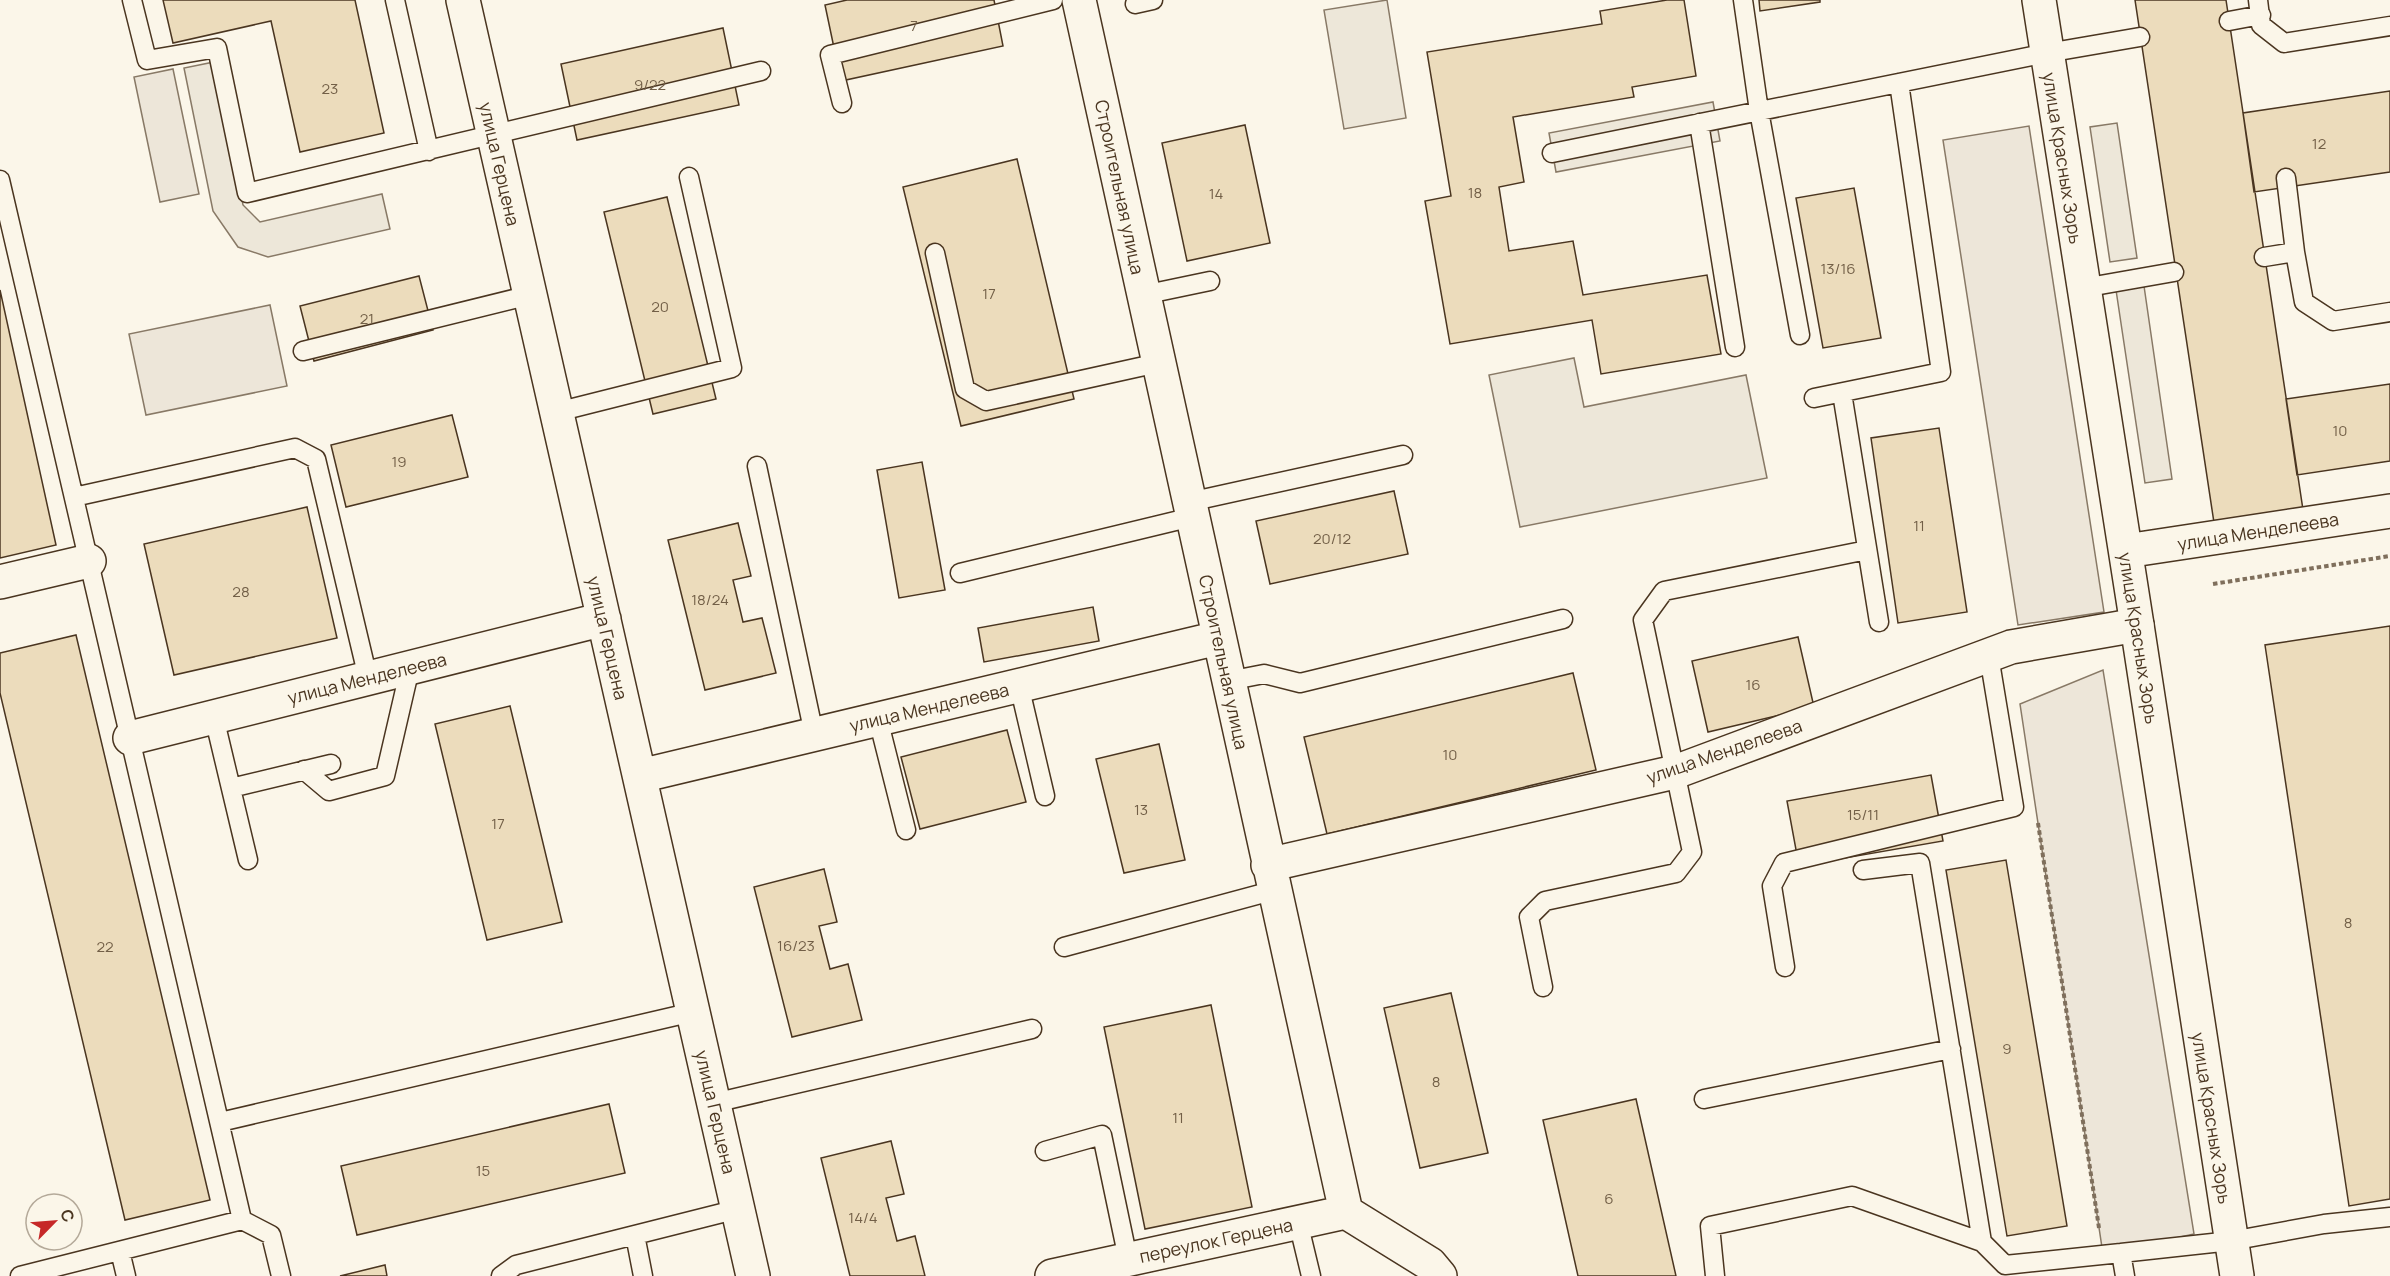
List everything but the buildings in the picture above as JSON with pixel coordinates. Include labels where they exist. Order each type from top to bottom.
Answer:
[{"type":"street","name":"улица Герцена","points":[[463,0],[753,1276]]},
{"type":"street","name":"Строительная улица","points":[[1078,0],[1346,1212]]},
{"type":"street","name":"улица Красных Зорь","points":[[2039,0],[2138,625],[2237,1276]]},
{"type":"street","name":"улица Менделеева","points":[[2126,551],[2390,511]]},
{"type":"street","points":[[0,582],[89,561]]},
{"type":"street","name":"улица Менделеева","points":[[130,738],[604,619]]},
{"type":"street","name":"улица Менделеева","points":[[1271,878],[1675,772],[2012,647],[2138,625]]},
{"type":"street","name":"улица Менделеева","points":[[640,776],[1218,638]]},
{"type":"street","points":[[1346,1212],[1430,1264],[1440,1276]]},
{"type":"street","name":"переулок Герцена","points":[[1052,1276],[1346,1212]]},
{"type":"lane","points":[[132,0],[147,60],[217,48],[247,194],[761,71]]},
{"type":"lane","points":[[395,0],[429,151]]},
{"type":"lane","points":[[842,103],[830,55],[1053,0]]},
{"type":"lane","points":[[1135,4],[1153,0]]},
{"type":"lane","points":[[1743,0],[1759,111],[1800,335]]},
{"type":"lane","points":[[2229,21],[2260,8],[2261,25],[2284,43],[2390,26]]},
{"type":"lane","points":[[1552,153],[2047,53],[2140,37]]},
{"type":"lane","points":[[1814,398],[1941,372],[1899,83]]},
{"type":"lane","points":[[1699,123],[1735,347]]},
{"type":"lane","points":[[557,412],[732,368],[689,177]]},
{"type":"lane","points":[[2286,178],[2304,302],[2333,321],[2390,312]]},
{"type":"lane","points":[[0,180],[242,1220]]},
{"type":"lane","points":[[2264,257],[2295,252]]},
{"type":"lane","points":[[935,253],[965,389],[986,401],[1158,363]]},
{"type":"lane","points":[[2083,288],[2174,272]]},
{"type":"lane","points":[[1143,295],[1210,281]]},
{"type":"lane","points":[[303,351],[530,295]]},
{"type":"lane","points":[[1842,393],[1879,622]]},
{"type":"lane","points":[[74,497],[295,448],[316,459],[368,678]]},
{"type":"lane","points":[[960,573],[1190,509],[1403,455]]},
{"type":"lane","points":[[757,466],[814,734]]},
{"type":"lane","points":[[1543,987],[1529,917],[1545,901],[1676,873],[1692,852],[1643,620],[1664,591],[1868,550]]},
{"type":"lane","points":[[1228,681],[1264,674],[1300,683],[1563,620]]},
{"type":"lane","points":[[1785,967],[1772,886],[1784,863],[2014,807],[1989,656]]},
{"type":"lane","points":[[304,770],[329,791],[385,776],[410,668]]},
{"type":"lane","points":[[1019,685],[1045,796]]},
{"type":"lane","points":[[214,717],[248,860]]},
{"type":"lane","points":[[878,719],[906,830]]},
{"type":"lane","points":[[231,788],[331,764]]},
{"type":"lane","points":[[1863,870],[1920,863],[1982,1242]]},
{"type":"lane","points":[[1064,946],[1271,878]]},
{"type":"lane","points":[[220,1122],[693,1012]]},
{"type":"lane","points":[[714,1103],[1032,1029]]},
{"type":"lane","points":[[1704,1099],[1951,1049]]},
{"type":"lane","points":[[1045,1151],[1102,1135],[1128,1259]]},
{"type":"lane","points":[[1715,1276],[1710,1227],[1852,1196],[1982,1242],[2004,1265],[2231,1241],[2324,1224],[2390,1217]]},
{"type":"lane","points":[[501,1276],[516,1265],[738,1209]]},
{"type":"lane","points":[[20,1276],[242,1220],[271,1234],[281,1276]]},
{"type":"lane","points":[[1298,1222],[1311,1276]]},
{"type":"lane","points":[[634,1235],[643,1276]]},
{"type":"lane","points":[[120,1251],[126,1276]]},
{"type":"lane","points":[[2112,1253],[2125,1276]]},
{"type":"path","points":[[2213,584],[2390,556]]},
{"type":"path","points":[[2038,821],[2112,1253]]},
{"type":"shaded area","points":[[1387,0],[1406,118],[1344,129],[1324,10]]},
{"type":"shaded area","points":[[214,62],[243,205],[260,222],[382,194],[390,229],[268,257],[238,247],[213,211],[184,68]]},
{"type":"shaded area","points":[[173,69],[199,194],[160,202],[134,77]]},
{"type":"shaded area","points":[[1713,102],[1720,141],[1556,172],[1549,133]]},
{"type":"shaded area","points":[[2117,123],[2137,258],[2110,262],[2090,127]]},
{"type":"shaded area","points":[[2029,126],[2104,612],[2018,625],[1943,140]]},
{"type":"shaded area","points":[[2144,286],[2172,479],[2145,483],[2116,290]]},
{"type":"shaded area","points":[[270,305],[287,386],[146,415],[129,334]]},
{"type":"shaded area","points":[[1574,358],[1584,407],[1746,375],[1767,478],[1520,527],[1489,375]]},
{"type":"shaded area","points":[[2103,670],[2194,1234],[2103,1254],[2020,704]]}]
